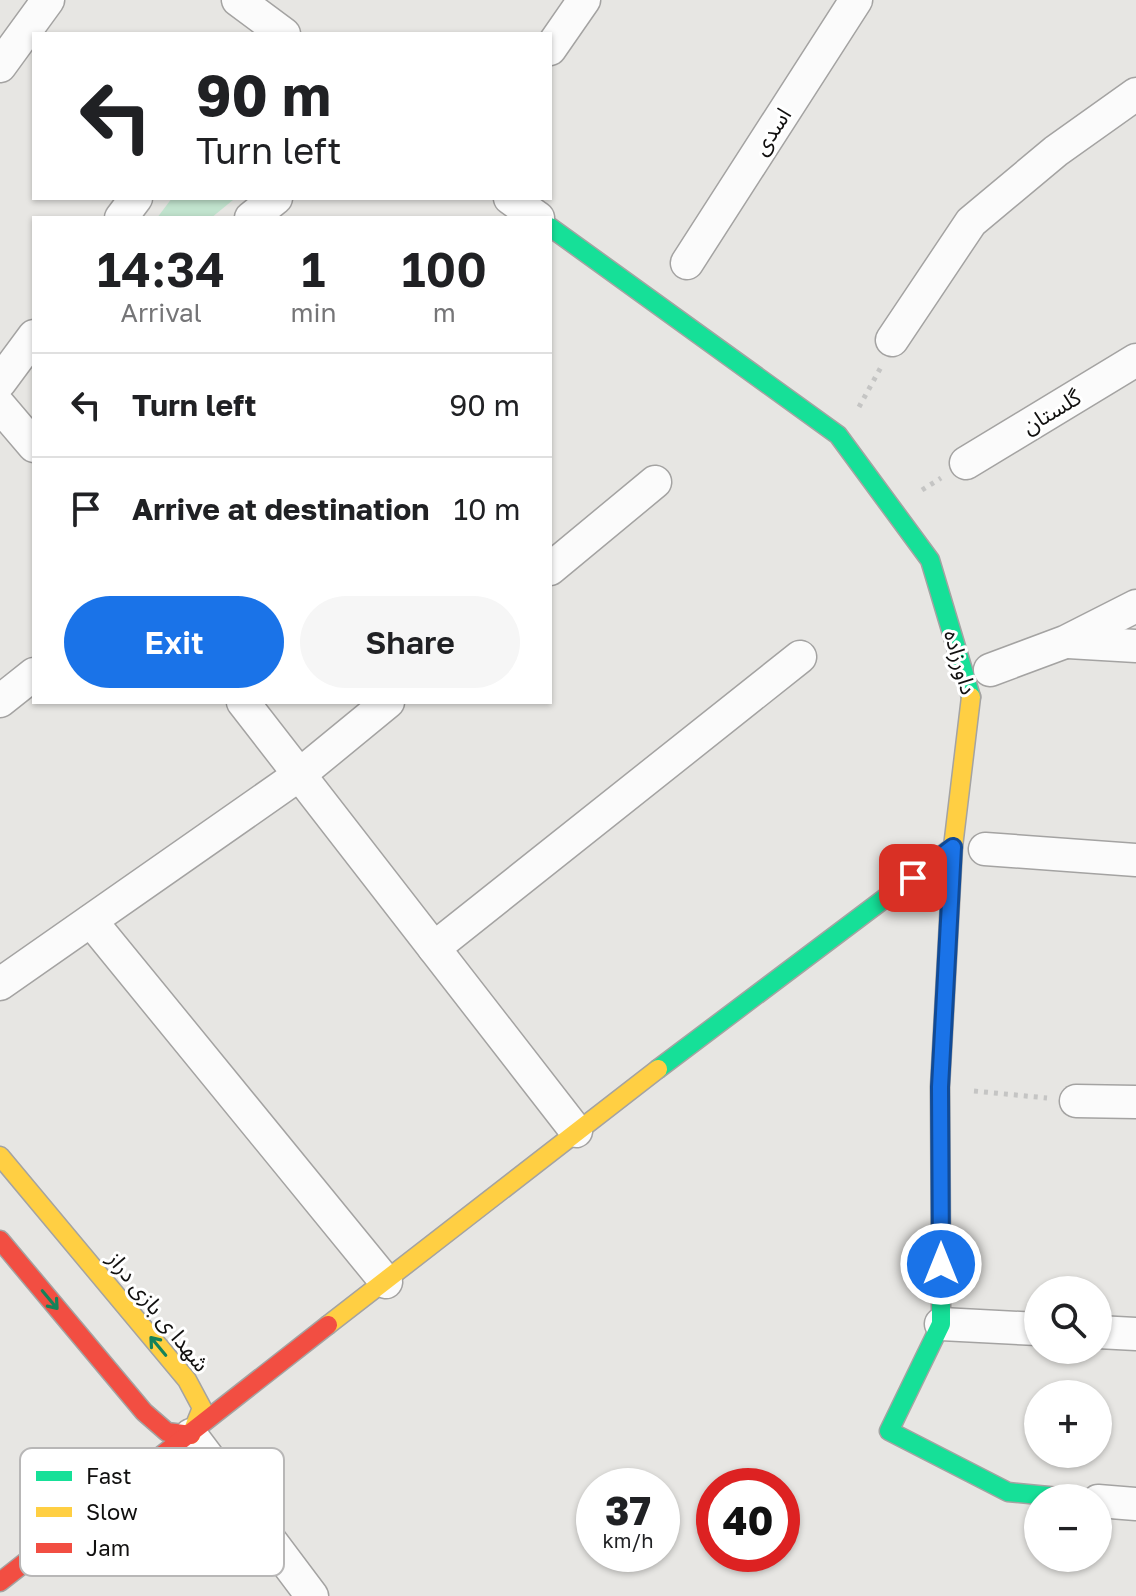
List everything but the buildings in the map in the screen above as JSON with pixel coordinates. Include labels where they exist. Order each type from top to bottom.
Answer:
[{"type":"street","points":[[0,66],[48,0]]},
{"type":"street","points":[[238,0],[272,22]]},
{"type":"street","points":[[552,46],[584,0]]},
{"type":"street","name":"اسدی","points":[[687,263],[856,0]]},
{"type":"street","points":[[892,340],[971,222],[1056,151],[1136,94]]},
{"type":"street","points":[[254,216],[274,200]]},
{"type":"street","points":[[513,200],[535,216]]},
{"type":"street","name":"داورزاده","points":[[552,228],[838,435],[930,560],[973,703],[953,847],[940,1087],[941,1324]]},
{"type":"street","points":[[0,382],[32,339]]},
{"type":"street","name":"گلستان","points":[[966,463],[1136,360]]},
{"type":"street","points":[[0,406],[30,429]]},
{"type":"street","points":[[552,567],[655,482]]},
{"type":"street","points":[[990,670],[1065,642],[1136,606]]},
{"type":"street","points":[[1065,642],[1136,646]]},
{"type":"street","points":[[434,948],[800,657]]},
{"type":"street","points":[[0,701],[32,676]]},
{"type":"street","points":[[245,704],[576,1131]]},
{"type":"street","points":[[0,984],[299,775],[386,704]]},
{"type":"street","points":[[174,1448],[576,1131],[953,847]]},
{"type":"street","points":[[985,849],[1136,860]]},
{"type":"street","points":[[91,921],[386,1282]]},
{"type":"street","points":[[1076,1101],[1136,1102]]},
{"type":"street","name":"شهدا ی بازی دراز","points":[[0,1156],[187,1380],[202,1408],[191,1435]]},
{"type":"street","points":[[6,1258],[144,1412],[167,1432],[191,1435],[201,1448]]},
{"type":"street","points":[[1024,1328],[941,1324],[889,1431],[1008,1492],[1024,1494]]},
{"type":"street","points":[[1112,1333],[1136,1334]]},
{"type":"street","points":[[1112,1502],[1136,1504]]},
{"type":"street","points":[[284,1559],[312,1596]]},
{"type":"street","points":[[0,1582],[20,1567]]},
{"type":"path","points":[[838,435],[866,398],[892,340]]},
{"type":"path","points":[[892,508],[966,463]]},
{"type":"path","points":[[940,1087],[1076,1101]]},
{"type":"green space","points":[[170,200],[233,200],[213,216],[158,216]]},
{"type":"traffic: fast","points":[[552,228],[838,435],[930,560],[971,697]]},
{"type":"traffic: fast","points":[[658,1069],[953,847]]},
{"type":"traffic: fast","points":[[941,1256],[941,1324],[889,1431],[1008,1492],[1024,1494]]},
{"type":"traffic: slow","points":[[941,1256],[940,1087],[953,847],[971,697]]},
{"type":"traffic: slow","points":[[328,1325],[658,1069]]},
{"type":"traffic: slow","points":[[0,1156],[187,1380],[202,1408],[191,1435]]},
{"type":"traffic: jam","points":[[0,1240],[144,1412],[167,1432],[191,1435]]},
{"type":"traffic: jam","points":[[171,1448],[328,1325]]},
{"type":"traffic: jam","points":[[0,1582],[20,1566]]},
{"type":"route","points":[[913,878],[953,847],[940,1087],[941,1264]]}]
